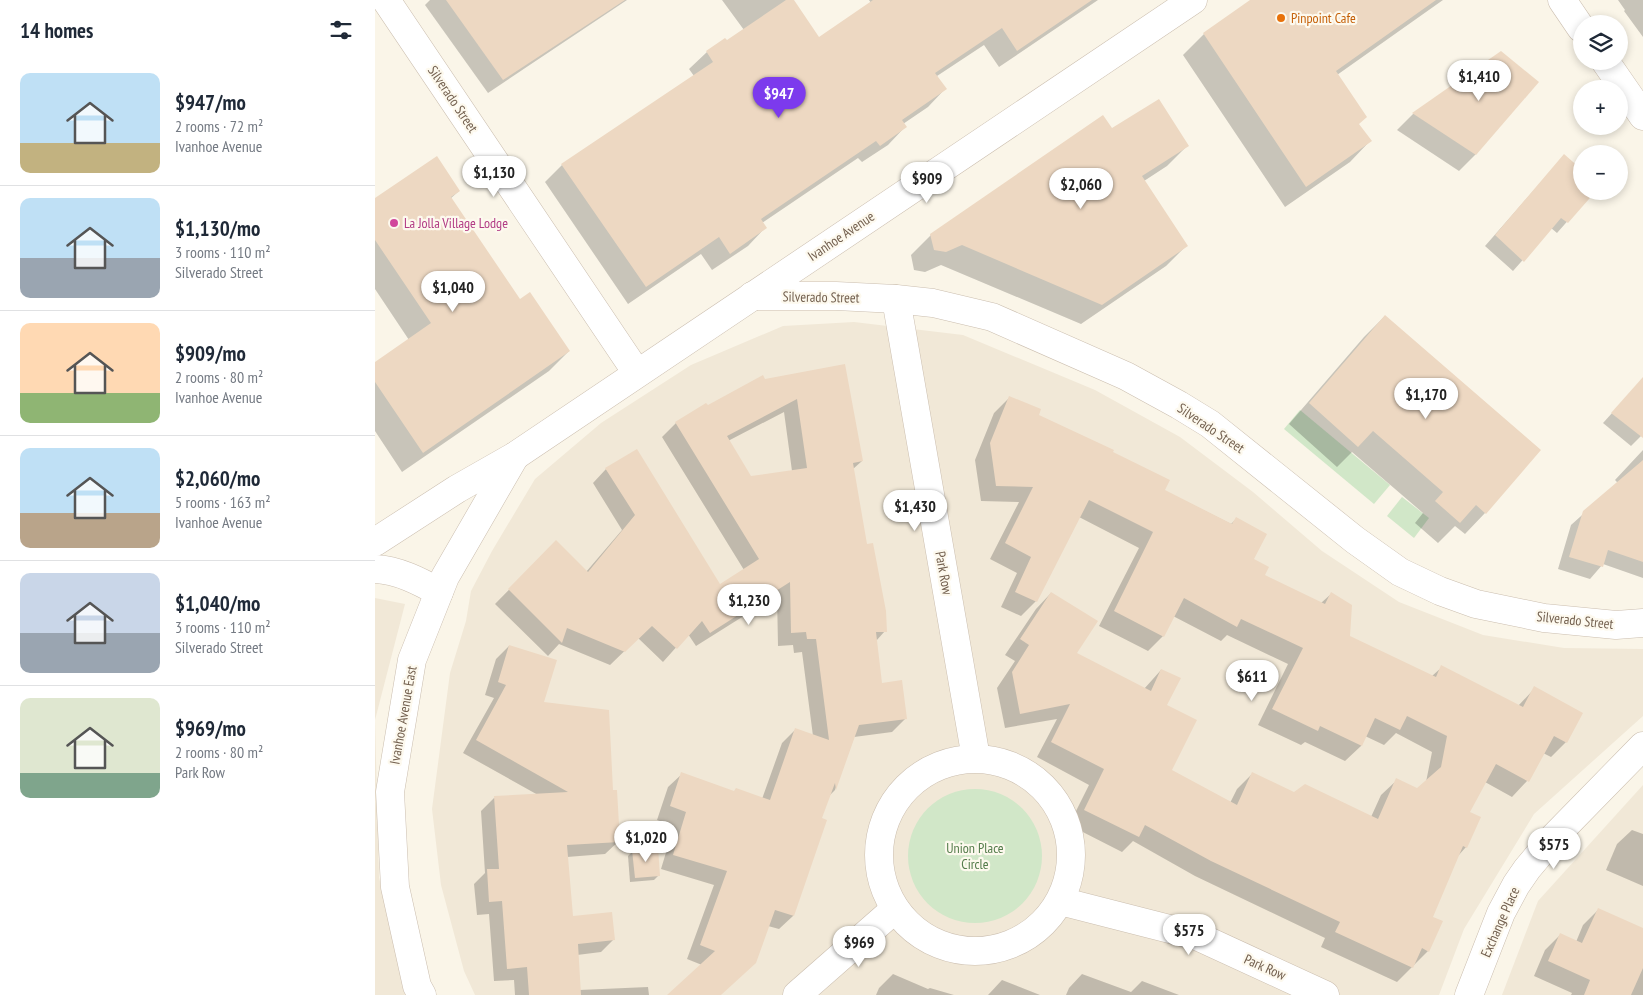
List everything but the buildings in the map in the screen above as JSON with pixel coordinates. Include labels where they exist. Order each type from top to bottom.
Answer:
[{"type":"street","name":"Silverado Street","points":[[386,0],[637,373]]},
{"type":"street","name":"Ivanhoe Avenue","points":[[375,542],[457,489],[515,456],[1193,0]]},
{"type":"street","points":[[1562,0],[1573,16]]},
{"type":"street","points":[[1611,70],[1643,116]]},
{"type":"street","name":"Silverado Street","points":[[752,296],[836,296],[896,299],[933,303],[992,317],[1127,376],[1210,424],[1348,534],[1400,572],[1440,591],[1477,604],[1544,618],[1616,624],[1643,623]]},
{"type":"street","name":"Park Row","points":[[896,299],[976,758]]},
{"type":"street","name":"Ivanhoe Avenue East","points":[[422,995],[417,986],[395,887],[390,792],[412,660],[445,577],[515,456]]},
{"type":"street","points":[[375,569],[413,578],[439,592]]},
{"type":"street","name":"Exchange Place","points":[[1469,995],[1501,913],[1527,869],[1561,830],[1643,746]]},
{"type":"street","points":[[976,758],[1008,764],[1036,781],[1058,806],[1069,837],[1070,870],[1060,901],[1040,927],[1012,944],[980,952],[947,948],[918,933],[895,909],[882,882],[878,852],[885,817],[898,796],[919,776],[946,762],[976,758]]},
{"type":"street","name":"Park Row","points":[[1060,901],[1197,936],[1325,995]]},
{"type":"street","points":[[797,995],[895,909]]},
{"type":"shaded area","points":[[854,322],[963,335],[1095,390],[1180,437],[1253,492],[1322,551],[1399,602],[1483,635],[1564,648],[1643,649],[1643,716],[1534,814],[1464,929],[1439,995],[475,995],[464,971],[441,885],[432,809],[450,673],[466,621],[471,591],[492,551],[535,479],[601,423],[691,365],[783,326]]},
{"type":"shaded area","points":[[375,598],[405,604],[375,720]]},
{"type":"shaded area","points":[[375,720],[379,877],[405,995],[375,995]]},
{"type":"shaded area","points":[[1643,785],[1643,995],[1502,995],[1538,901]]},
{"type":"green space","points":[[1300,410],[1390,485],[1374,504],[1284,429]]},
{"type":"green space","points":[[1402,497],[1429,518],[1414,538],[1387,516]]},
{"type":"green space","name":"Union Place Circle","points":[[975,789],[1001,794],[1012,800],[1022,809],[1031,819],[1037,830],[1042,856],[1037,882],[1031,893],[1022,903],[1012,912],[1001,918],[975,923],[949,918],[938,912],[928,903],[919,893],[913,882],[908,856],[913,830],[919,819],[928,809],[938,800],[949,794]]},
{"type":"place","name":"Pinpoint Cafe","points":[[1281,18]]},
{"type":"place","name":"La Jolla Village Lodge","points":[[394,223]]}]
